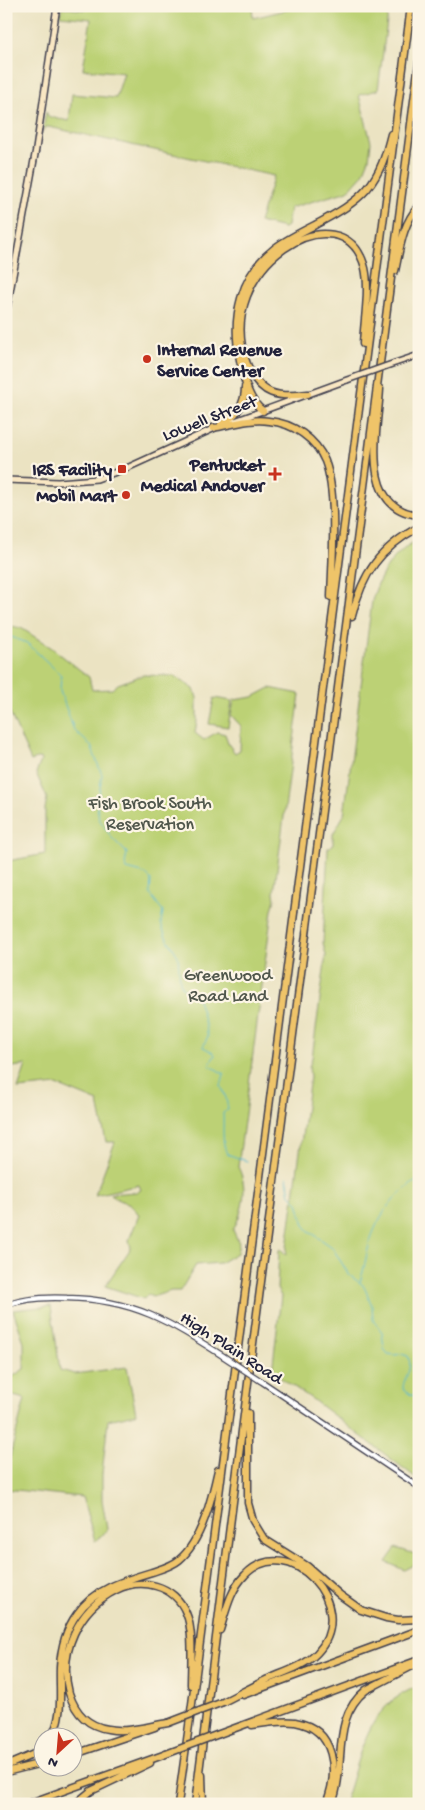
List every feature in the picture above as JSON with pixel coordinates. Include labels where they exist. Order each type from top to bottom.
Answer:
[{"type":"highway","points":[[178,1804],[411,6]]},
{"type":"highway","points":[[196,1804],[249,1376],[419,62]]},
{"type":"highway","points":[[262,411],[252,399],[245,381],[237,347],[236,326],[239,303],[247,282],[262,260],[277,247],[346,208],[368,188],[378,174],[384,159],[399,101]]},
{"type":"highway","points":[[387,307],[403,233],[410,217],[419,206]]},
{"type":"highway","points":[[308,394],[279,396],[268,392],[259,384],[245,358],[241,324],[248,291],[265,265],[288,246],[303,238],[321,234],[335,236],[348,242],[358,254],[365,268],[362,387]]},
{"type":"highway","points":[[382,345],[377,477],[382,492],[394,505],[405,512],[419,515]]},
{"type":"highway","points":[[213,428],[232,417],[240,409],[245,396],[245,381]]},
{"type":"highway","points":[[213,428],[250,421],[269,420],[282,423],[307,437],[322,455],[329,475],[331,501],[331,626]]},
{"type":"highway","points":[[345,641],[358,593],[369,571],[390,546],[419,527]]},
{"type":"highway","points":[[249,1376],[247,1492],[250,1512],[259,1532],[273,1546],[306,1566],[356,1607],[386,1618],[398,1620],[419,1619]]},
{"type":"highway","points":[[56,1728],[59,1721],[60,1709],[62,1651],[68,1632],[77,1614],[107,1588],[162,1568],[178,1561],[183,1556],[194,1540],[205,1517],[226,1438]]},
{"type":"highway","points":[[214,1651],[230,1597],[246,1574],[260,1564],[282,1561],[294,1566],[313,1580],[325,1595],[332,1615],[331,1626],[328,1636],[317,1653],[301,1664],[223,1702]]},
{"type":"highway","points":[[168,1723],[124,1730],[108,1729],[92,1724],[76,1710],[68,1686],[67,1653],[74,1632],[93,1605],[119,1589],[137,1584],[163,1588],[175,1597],[181,1604],[190,1623],[192,1704]]},
{"type":"highway","points":[[82,1752],[168,1723],[419,1630]]},
{"type":"highway","points":[[27,1804],[419,1661]]},
{"type":"highway","points":[[332,1804],[338,1782],[343,1729],[349,1709],[366,1690],[419,1661]]},
{"type":"highway","points":[[241,1726],[272,1722],[296,1722],[307,1725],[322,1736],[328,1743],[333,1762],[332,1784],[326,1804]]},
{"type":"highway","points":[[75,1804],[91,1791],[166,1754]]},
{"type":"highway","points":[[6,1766],[32,1755]]},
{"type":"highway","points":[[201,1756],[203,1804]]},
{"type":"highway","points":[[6,1772],[32,1766]]},
{"type":"main road","points":[[6,314],[36,149],[57,6]]},
{"type":"main road","name":"Lowell Street","points":[[6,480],[58,482],[97,479],[124,469],[213,428],[419,355]]},
{"type":"street","name":"High Plain Road","points":[[6,1305],[47,1297],[84,1298],[113,1302],[161,1319],[180,1328],[223,1356],[391,1467],[419,1488]]},
{"type":"green space","points":[[62,6],[85,10],[86,6],[252,6],[253,18],[303,6],[389,6],[378,90],[359,95],[371,142],[369,159],[363,174],[348,191],[290,208],[287,226],[284,228],[259,222],[274,176],[49,127],[46,127],[43,131],[46,112],[49,117],[69,121],[72,94],[116,98],[124,73],[83,69],[91,19],[60,16]]},
{"type":"green space","points":[[419,539],[419,1480],[312,1399],[272,1372],[281,1296],[277,1289],[279,1250],[281,1249],[286,1255],[310,1077],[309,1067],[312,1058],[326,955],[323,943],[328,848],[333,845],[333,834],[344,815],[372,601],[379,581],[395,557]]},
{"type":"green space","name":"Fish Brook South Reservation","points":[[6,625],[21,628],[52,648],[89,677],[92,690],[112,689],[118,684],[143,675],[174,676],[194,689],[197,698],[195,733],[204,740],[217,732],[225,734],[229,745],[235,753],[240,750],[241,726],[231,715],[234,700],[253,697],[270,688],[300,694],[274,893],[275,899],[238,1167],[244,1191],[240,1215],[233,1230],[239,1243],[237,1253],[220,1263],[196,1265],[180,1291],[171,1291],[152,1297],[148,1294],[144,1299],[105,1286],[131,1248],[129,1240],[139,1215],[133,1207],[110,1194],[136,1192],[141,1190],[139,1185],[95,1195],[115,1142],[106,1142],[98,1102],[57,1085],[18,1089],[26,1065],[6,1068],[6,888],[8,861],[45,854],[45,809],[47,798],[36,773],[41,761],[40,758],[31,761],[7,706]]},
{"type":"green space","points":[[214,698],[232,701],[228,727],[209,724]]},
{"type":"green space","points":[[51,1306],[60,1370],[75,1374],[127,1367],[136,1414],[108,1420],[102,1474],[102,1500],[107,1529],[95,1541],[82,1497],[6,1489],[6,1472],[25,1399],[6,1394],[6,1381],[24,1369],[24,1342],[13,1310]]},
{"type":"green space","points":[[396,1548],[415,1554],[419,1552],[419,1562],[404,1570],[386,1562]]},
{"type":"green space","points":[[419,1686],[419,1804],[344,1804],[367,1734],[376,1719],[386,1706],[401,1695]]},
{"type":"waterway","points":[[6,635],[27,643],[61,675],[60,691],[74,730],[91,746],[102,775],[97,806],[99,819],[112,838],[127,853],[125,864],[127,869],[146,874],[151,880],[150,894],[163,911],[161,923],[165,935],[178,956],[180,982],[182,987],[197,997],[201,1009],[208,1036],[203,1047],[215,1055],[209,1065],[224,1074],[221,1086],[228,1109],[223,1113],[225,1149],[227,1154],[247,1161]]},
{"type":"waterway","points":[[287,1177],[290,1195],[298,1202],[304,1225],[309,1231],[332,1247],[349,1275],[363,1285],[372,1306],[373,1320],[382,1332],[384,1349],[388,1354],[408,1356],[410,1366],[403,1389],[411,1395],[419,1397]]},
{"type":"waterway","points":[[360,1282],[372,1234],[382,1216],[394,1199],[419,1179]]},
{"type":"place","name":"Internal Revenue Service Center","points":[[147,359]]},
{"type":"place","name":"IRS Facility","points":[[122,469]]},
{"type":"place","name":"Pentucket Medical Andover","points":[[275,474]]},
{"type":"place","name":"Mobil Mart","points":[[126,495]]},
{"type":"park label","name":"Greenwood Road Land","points":[[228,984]]}]
